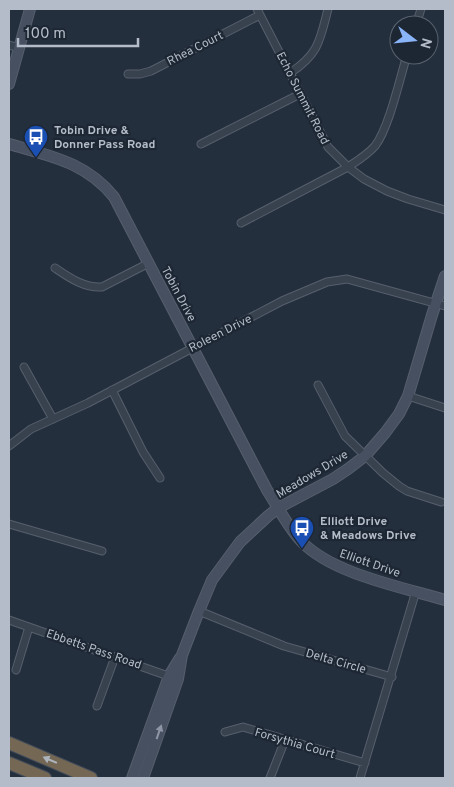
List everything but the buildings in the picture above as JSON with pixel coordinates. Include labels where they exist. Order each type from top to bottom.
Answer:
[{"type":"highway","points":[[9,742],[91,778]]},
{"type":"highway","points":[[9,763],[45,778]]},
{"type":"street","points":[[9,84],[14,46],[30,9]]},
{"type":"street","points":[[290,73],[312,55],[319,42],[328,9]]},
{"type":"street","name":"Echo Summit Road","points":[[258,12],[328,147],[348,167],[364,179],[388,192],[445,210]]},
{"type":"street","name":"Rhea Court","points":[[128,74],[140,74],[151,71],[258,12]]},
{"type":"street","points":[[241,223],[348,167],[375,146],[380,137],[404,65]]},
{"type":"street","points":[[201,144],[300,94]]},
{"type":"street","name":"Tobin Drive","points":[[9,144],[62,159],[78,166],[96,178],[114,198],[278,508]]},
{"type":"street","points":[[55,268],[78,283],[95,288],[102,287],[149,263]]},
{"type":"street","name":"Meadows Drive","points":[[132,778],[212,580],[228,557],[253,529],[278,508],[333,479],[365,456],[386,433],[408,396],[441,305],[445,276]]},
{"type":"street","name":"Roleen Drive","points":[[9,446],[32,429],[112,390],[282,301],[327,282],[348,279],[441,305]]},
{"type":"street","points":[[24,367],[53,419]]},
{"type":"street","points":[[318,385],[345,436],[365,456],[407,491],[442,502]]},
{"type":"street","points":[[112,390],[143,452],[160,478]]},
{"type":"street","points":[[408,396],[445,408]]},
{"type":"street","name":"Elliott Drive","points":[[278,508],[286,522],[317,555],[347,570],[445,600]]},
{"type":"street","points":[[9,524],[102,551]]},
{"type":"street","points":[[360,778],[392,677],[416,591]]},
{"type":"street","name":"Delta Circle","points":[[198,611],[284,646],[392,677]]},
{"type":"street","name":"Ebbetts Pass Road","points":[[9,620],[173,678]]},
{"type":"street","points":[[16,670],[30,627]]},
{"type":"street","points":[[97,706],[115,657]]},
{"type":"street","name":"Meadows Drive","points":[[143,778],[173,678]]},
{"type":"street","name":"Forsythia Court","points":[[225,732],[243,727],[365,763]]},
{"type":"street","points":[[270,778],[284,740]]},
{"type":"place","name":"Tobin Drive & Donner Pass Road","points":[[36,158]]},
{"type":"place","name":"Elliott Drive & Meadows Drive","points":[[302,549]]}]
